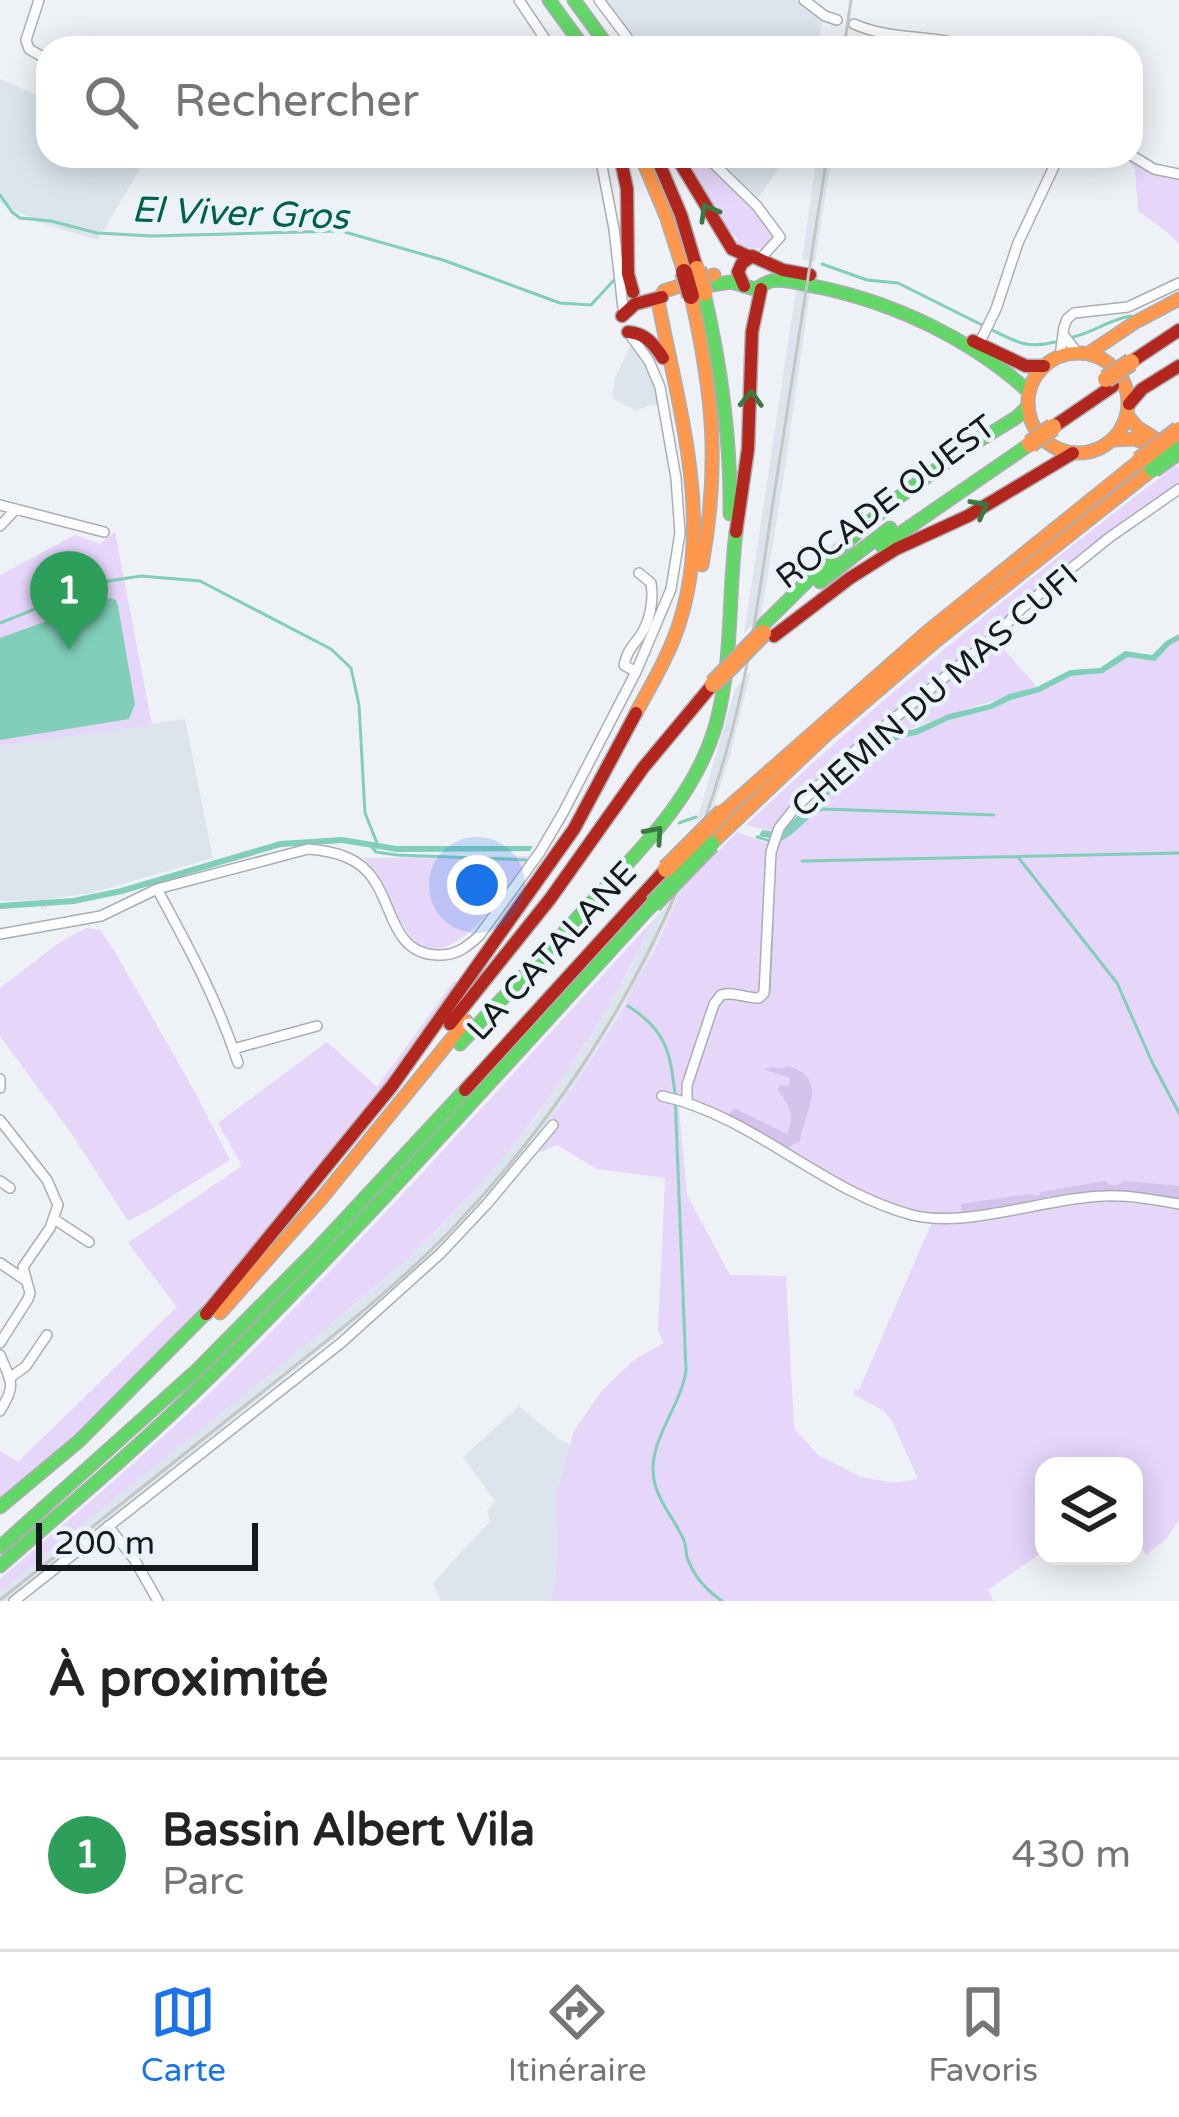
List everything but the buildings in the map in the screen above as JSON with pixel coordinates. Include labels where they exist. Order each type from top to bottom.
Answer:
[{"type":"main road","points":[[539,0],[562,36]]},
{"type":"main road","points":[[549,0],[575,36]]},
{"type":"main road","points":[[571,0],[592,36]]},
{"type":"main road","points":[[571,0],[600,36]]},
{"type":"main road","points":[[622,168],[629,286],[673,387]]},
{"type":"main road","points":[[646,168],[699,272]]},
{"type":"main road","points":[[0,1508],[79,1441],[206,1314],[392,1087],[574,829],[671,658],[697,587],[713,505],[716,436],[699,272],[661,168]]},
{"type":"main road","points":[[683,168],[732,249],[759,266],[891,309],[989,359],[1029,399],[1032,423],[1056,448],[1090,452],[1112,440],[1142,389],[1179,366]]},
{"type":"main road","points":[[635,306],[734,282],[759,266]]},
{"type":"main road","points":[[635,306],[699,272],[759,266],[812,276],[902,305],[1026,366],[1043,366]]},
{"type":"main road","points":[[715,686],[746,466],[759,266]]},
{"type":"main road","points":[[0,1521],[173,1364],[673,813],[701,764],[710,741],[731,484],[720,364],[698,295]]},
{"type":"main road","points":[[764,637],[849,540],[958,453],[1017,417],[1043,366],[1179,299]]},
{"type":"main road","points":[[574,829],[668,656],[690,583],[695,546],[690,456],[673,387],[656,345],[638,332],[635,306]]},
{"type":"main road","name":"ROCADE OUEST","points":[[206,1314],[363,1131],[587,848],[643,768],[715,686],[845,561],[1027,440],[1179,330]]},
{"type":"main road","name":"ROCADE OUEST","points":[[1133,366],[1179,342]]},
{"type":"main road","points":[[1073,350],[1113,366],[1127,390],[1128,410],[1137,427],[1179,453]]},
{"type":"main road","name":"LA CATALANE","points":[[0,1566],[210,1377],[342,1242],[710,844],[826,735],[1146,465],[1179,430]]},
{"type":"main road","points":[[1112,440],[1135,439],[1179,453]]},
{"type":"main road","points":[[764,637],[896,549],[968,516],[1073,453]]},
{"type":"main road","name":"LA CATALANE","points":[[0,1547],[112,1450],[230,1336],[666,869],[819,722],[927,628],[1146,465],[1179,453]]},
{"type":"main road","name":"ROCADE OUEST","points":[[321,1199],[520,953],[715,686]]},
{"type":"street","points":[[36,55],[26,40],[39,0]]},
{"type":"street","points":[[519,0],[543,36]]},
{"type":"street","points":[[599,0],[626,36]]},
{"type":"street","points":[[804,0],[837,20]]},
{"type":"street","points":[[854,23],[899,36]]},
{"type":"street","points":[[1143,162],[1179,175]]},
{"type":"street","points":[[0,934],[101,916],[157,890],[308,849],[351,859],[376,881],[400,936],[422,953],[449,955],[478,936],[540,852],[636,672],[670,589],[680,533],[660,387],[649,361],[601,168]]},
{"type":"street","points":[[718,168],[781,237],[759,266]]},
{"type":"street","points":[[979,344],[1053,168]]},
{"type":"street","points":[[1073,350],[1064,327],[1074,313],[1127,307],[1179,283]]},
{"type":"street","name":"CHEMIN DU MAS CUFI","points":[[687,1102],[688,1085],[721,994],[758,998],[764,993],[773,843],[795,808],[859,747],[994,638],[1022,608],[1179,489]]},
{"type":"street","points":[[0,505],[104,532]]},
{"type":"street","points":[[0,526],[16,509]]},
{"type":"street","points":[[636,672],[624,664],[625,657],[642,631],[653,597],[651,584],[638,573]]},
{"type":"street","points":[[157,890],[207,982],[238,1063]]},
{"type":"street","points":[[233,1049],[317,1026]]},
{"type":"street","points":[[662,1096],[714,1112],[862,1196],[917,1216],[944,1219],[1106,1196],[1179,1204]]},
{"type":"street","points":[[0,1120],[55,1194],[58,1205],[54,1220],[23,1268],[28,1299],[0,1342]]},
{"type":"street","points":[[14,1601],[341,1343],[441,1253],[553,1125]]},
{"type":"street","points":[[54,1220],[89,1243]]},
{"type":"street","points":[[0,1263],[25,1280]]},
{"type":"street","points":[[11,1377],[23,1370],[47,1335]]},
{"type":"street","points":[[0,1411],[11,1391],[11,1377],[1,1359]]},
{"type":"street","points":[[108,1526],[158,1601]]},
{"type":"shaded area","points":[[603,0],[795,0],[822,21],[820,36],[631,36]]},
{"type":"shaded area","points":[[0,79],[36,95],[36,168],[140,168],[98,240],[38,222],[0,203]]},
{"type":"shaded area","points":[[692,168],[714,168],[777,237],[763,249],[736,246],[737,238],[725,227]]},
{"type":"shaded area","points":[[727,168],[779,168],[758,198]]},
{"type":"shaded area","points":[[815,168],[830,168],[815,262],[802,259]]},
{"type":"shaded area","points":[[1143,168],[1179,179],[1179,244],[1138,211],[1135,170]]},
{"type":"shaded area","points":[[796,290],[810,292],[783,482],[761,617],[744,634]]},
{"type":"shaded area","points":[[631,345],[651,372],[658,406],[636,411],[612,398],[615,378]]},
{"type":"shaded area","points":[[1175,466],[1179,485],[862,739],[775,832],[746,825],[956,640]]},
{"type":"shaded area","points":[[115,532],[152,725],[0,746],[0,575],[75,535],[100,544]]},
{"type":"shaded area","points":[[110,598],[118,606],[135,704],[129,719],[0,740],[0,638]]},
{"type":"shaded area","points":[[1179,634],[1179,640],[1155,661],[1128,657],[1103,673],[1071,676],[1040,692],[901,738],[873,752],[788,834],[775,839],[759,836],[762,830],[785,828],[869,747],[899,732],[1037,687],[1070,670],[1100,668],[1125,651],[1152,655]]},
{"type":"shaded area","points":[[996,640],[1037,687],[931,721],[869,747],[867,744]]},
{"type":"shaded area","points":[[1179,640],[1179,1200],[1106,1192],[944,1215],[917,1211],[866,1194],[722,1113],[678,1097],[687,1195],[730,1275],[786,1276],[794,1428],[818,1455],[861,1477],[894,1483],[918,1479],[892,1421],[883,1410],[854,1395],[854,1389],[859,1390],[932,1222],[1106,1200],[1179,1209],[1179,1520],[1146,1555],[1143,1457],[1035,1457],[1035,1557],[988,1590],[994,1601],[551,1601],[558,1556],[556,1494],[574,1431],[617,1376],[664,1343],[658,1331],[665,1178],[597,1169],[557,1145],[541,1152],[532,1145],[622,1010],[682,889],[737,832],[777,843],[873,752],[901,738],[1039,692],[1071,676],[1103,673],[1127,657],[1155,661]]},
{"type":"shaded area","points":[[751,671],[714,805],[696,823],[735,689]]},
{"type":"shaded area","points":[[185,719],[213,858],[87,894],[47,899],[47,909],[41,909],[39,900],[0,901],[0,746]]},
{"type":"shaded area","points":[[342,837],[397,846],[533,846],[530,851],[397,852],[342,843],[281,847],[122,894],[74,904],[0,909],[0,903],[73,898],[121,888],[280,841]]},
{"type":"shaded area","points":[[529,856],[475,927],[440,948],[422,946],[406,930],[378,875],[363,858]]},
{"type":"shaded area","points":[[682,889],[639,980],[572,1090],[547,1126],[448,1239],[371,1309],[7,1601],[0,1601],[0,1592],[59,1541],[362,1299],[439,1229],[536,1117],[585,1045],[655,918]]},
{"type":"shaded area","points":[[655,918],[617,991],[551,1095],[452,1215],[359,1301],[0,1592],[0,1579],[165,1435],[275,1329]]},
{"type":"shaded area","points":[[87,928],[100,930],[114,950],[230,1160],[128,1221],[0,1036],[0,988],[60,942]]},
{"type":"shaded area","points":[[454,981],[459,985],[381,1091],[201,1309],[75,1436],[0,1499],[0,1451],[18,1462],[177,1307],[128,1243],[242,1166],[218,1123],[327,1042],[377,1087]]},
{"type":"shaded area","points":[[787,1066],[808,1079],[812,1097],[800,1141],[787,1148],[729,1114],[734,1108],[787,1134],[790,1110],[778,1090],[779,1085],[789,1086],[790,1078],[764,1069]]},
{"type":"shaded area","points":[[1104,1181],[1114,1186],[1125,1181],[1179,1186],[1179,1200],[1118,1191],[961,1213],[961,1204],[1039,1196]]},
{"type":"shaded area","points":[[519,1406],[570,1445],[556,1494],[558,1556],[551,1601],[441,1601],[433,1583],[490,1521],[487,1511],[495,1501],[463,1457]]},
{"type":"waterway","name":"El Viver Gros","points":[[0,195],[20,218],[97,233],[341,231],[443,260],[560,303],[591,305],[614,280]]},
{"type":"waterway","name":"El Viver Gros","points":[[822,264],[867,280],[898,283],[982,325]]},
{"type":"waterway","name":"El Viver Gros","points":[[1073,337],[1131,316]]},
{"type":"waterway","name":"El Viver Gros","points":[[990,329],[1022,343],[1055,342]]},
{"type":"waterway","points":[[0,623],[102,582],[141,576],[200,581],[331,649],[351,668],[359,705],[365,813],[377,843]]},
{"type":"waterway","points":[[779,840],[823,809],[994,815]]},
{"type":"waterway","points":[[679,823],[696,817]]},
{"type":"waterway","points":[[757,837],[770,841]]},
{"type":"waterway","points":[[370,845],[376,852],[397,855],[527,860]]},
{"type":"waterway","points":[[802,861],[1179,853]]},
{"type":"waterway","points":[[1018,857],[1117,983],[1179,1113]]},
{"type":"waterway","points":[[769,991],[772,928]]},
{"type":"waterway","points":[[628,1006],[651,1024],[664,1043],[675,1094],[686,1371],[658,1443],[653,1473],[693,1570],[722,1601]]},
{"type":"railway","points":[[846,36],[851,0]]},
{"type":"railway","points":[[0,1600],[331,1337],[427,1253],[540,1126],[616,1011],[679,887],[733,727],[757,606],[825,168]]},
{"type":"traffic: fast","points":[[549,0],[575,36]]},
{"type":"traffic: fast","points":[[574,0],[600,36]]},
{"type":"traffic: fast","points":[[699,287],[731,282],[755,289],[782,280],[847,294],[931,326],[982,355],[1029,392]]},
{"type":"traffic: fast","points":[[704,293],[724,403],[730,514]]},
{"type":"traffic: fast","points":[[762,626],[895,500],[1028,406]]},
{"type":"traffic: fast","points":[[882,546],[1030,444]]},
{"type":"traffic: fast","points":[[1153,469],[1179,450]]},
{"type":"traffic: fast","points":[[820,582],[890,528]]},
{"type":"traffic: fast","points":[[460,1044],[647,842],[695,775],[721,700],[736,532]]},
{"type":"traffic: fast","points":[[653,904],[711,844]]},
{"type":"traffic: fast","points":[[0,1566],[159,1426],[267,1320],[653,904]]},
{"type":"traffic: fast","points":[[0,1547],[197,1370],[465,1090]]},
{"type":"traffic: fast","points":[[0,1507],[79,1441],[213,1306]]},
{"type":"traffic: slow","points":[[646,168],[684,272]]},
{"type":"traffic: slow","points":[[697,269],[704,293]]},
{"type":"traffic: slow","points":[[636,713],[680,621],[693,541],[689,461],[658,301],[664,291],[714,275]]},
{"type":"traffic: slow","points":[[691,296],[712,430],[711,495],[702,565]]},
{"type":"traffic: slow","points":[[1089,353],[1179,299]]},
{"type":"traffic: slow","points":[[1078,353],[1097,357],[1113,368],[1124,384],[1128,403],[1124,422],[1113,438],[1097,449],[1078,453],[1059,449],[1043,438],[1032,422],[1028,403],[1032,384],[1043,368],[1059,357],[1078,353]]},
{"type":"traffic: slow","points":[[1106,379],[1131,362]]},
{"type":"traffic: slow","points":[[1127,415],[1156,439]]},
{"type":"traffic: slow","points":[[1030,444],[1053,427]]},
{"type":"traffic: slow","points":[[1139,461],[1179,430]]},
{"type":"traffic: slow","points":[[1113,440],[1135,439],[1162,450]]},
{"type":"traffic: slow","points":[[723,812],[927,632],[1139,461]]},
{"type":"traffic: slow","points":[[711,844],[826,735],[937,640],[1153,469]]},
{"type":"traffic: slow","points":[[713,684],[763,633]]},
{"type":"traffic: slow","points":[[666,869],[723,812]]},
{"type":"traffic: slow","points":[[220,1313],[321,1199],[466,1021]]},
{"type":"traffic: jam","points":[[623,168],[633,292]]},
{"type":"traffic: jam","points":[[661,168],[697,269]]},
{"type":"traffic: jam","points":[[683,168],[732,249],[750,257]]},
{"type":"traffic: jam","points":[[744,286],[738,272],[752,256],[783,270],[810,275]]},
{"type":"traffic: jam","points":[[684,272],[691,296]]},
{"type":"traffic: jam","points":[[736,532],[748,449],[752,332],[761,289]]},
{"type":"traffic: jam","points":[[622,316],[635,304],[662,297]]},
{"type":"traffic: jam","points":[[1131,362],[1179,330]]},
{"type":"traffic: jam","points":[[628,332],[648,340],[663,358]]},
{"type":"traffic: jam","points":[[973,341],[1026,366],[1044,366]]},
{"type":"traffic: jam","points":[[1129,404],[1142,389],[1179,366]]},
{"type":"traffic: jam","points":[[1053,427],[1113,386]]},
{"type":"traffic: jam","points":[[774,636],[896,549],[968,516],[1073,453]]},
{"type":"traffic: jam","points":[[450,1024],[550,899],[643,768],[713,684]]},
{"type":"traffic: jam","points":[[206,1314],[392,1086],[574,829],[636,713]]},
{"type":"traffic: jam","points":[[465,1090],[666,869]]},
{"type":"place","name":"Bassin Albert Vila","points":[[69,650]]}]
